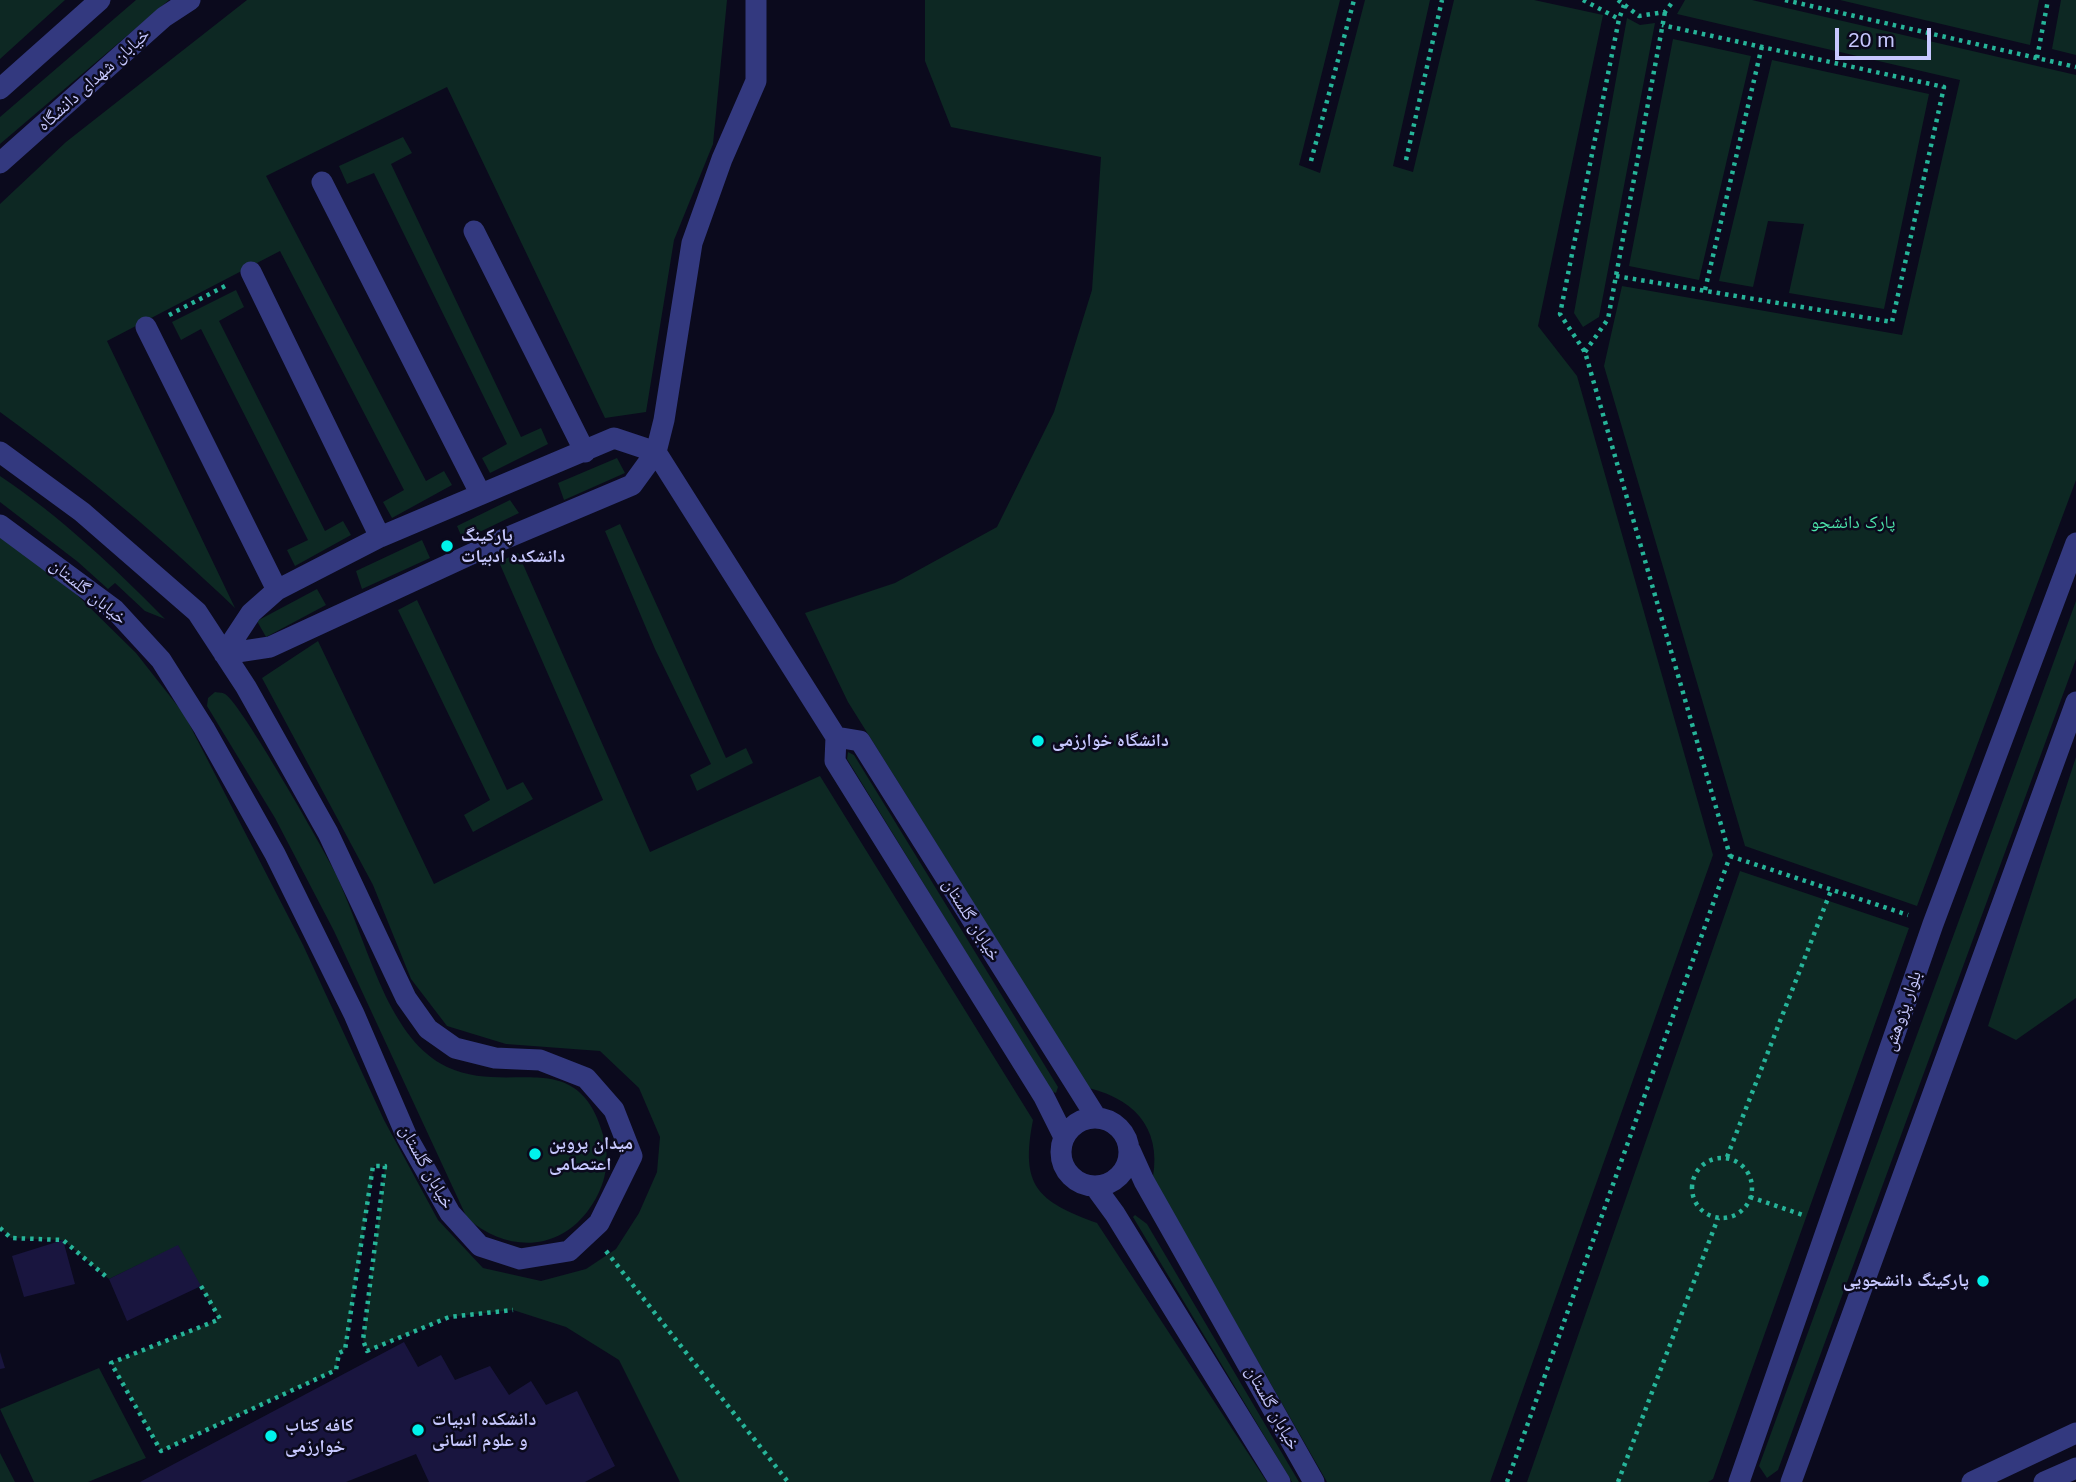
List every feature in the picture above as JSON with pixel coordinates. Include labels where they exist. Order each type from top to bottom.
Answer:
[{"type":"lane","points":[[0,89],[100,0]]},
{"type":"lane","name":"خیابان شهدای دانشگاه","points":[[0,163],[164,17],[190,0]]},
{"type":"lane","points":[[224,654],[270,647],[504,539],[632,485],[656,452],[664,419],[692,243],[722,159],[756,81],[756,0]]},
{"type":"lane","points":[[322,182],[480,493]]},
{"type":"lane","points":[[474,232],[586,452]]},
{"type":"lane","points":[[251,272],[380,537]]},
{"type":"lane","points":[[146,327],[277,590]]},
{"type":"lane","points":[[224,654],[251,613],[277,590],[380,537],[614,438],[656,452]]},
{"type":"lane","name":"خیابان گلستان","points":[[656,452],[836,737],[835,761],[1044,1097],[1064,1137]]},
{"type":"lane","name":"خیابان گلستان","points":[[0,453],[82,512],[197,612],[328,833],[406,998],[428,1029],[455,1048],[495,1058],[540,1060],[586,1078],[614,1110],[632,1156],[599,1223],[569,1251],[520,1259],[481,1246],[450,1213],[407,1136],[354,1014],[275,855],[161,660],[115,610],[0,525]]},
{"type":"lane","name":"بلوار پژوهش","points":[[1739,1482],[1933,924],[2076,543]]},
{"type":"lane","points":[[1791,1482],[2076,702]]},
{"type":"lane","name":"خیابان گلستان","points":[[836,737],[860,741],[1096,1117]]},
{"type":"lane","points":[[1096,1117],[1113,1122],[1125,1134],[1130,1150],[1121,1176],[1096,1188],[1073,1180],[1060,1160],[1064,1137],[1078,1122],[1096,1117]]},
{"type":"lane","name":"خیابان گلستان","points":[[1130,1150],[1150,1193],[1314,1482]]},
{"type":"lane","name":"خیابان گلستان","points":[[1096,1188],[1115,1214],[1280,1482]]},
{"type":"lane","points":[[1972,1482],[2076,1433]]},
{"type":"lane","points":[[2044,1482],[2076,1468]]},
{"type":"path","points":[[1311,161],[1354,0]]},
{"type":"path","points":[[1406,160],[1442,0]]},
{"type":"path","points":[[1583,0],[1619,19]]},
{"type":"path","points":[[1618,0],[1639,16],[1665,12]]},
{"type":"path","points":[[1585,352],[1608,319],[1662,25],[1665,12],[1674,0]]},
{"type":"path","points":[[1785,0],[2076,67]]},
{"type":"path","points":[[2037,58],[2049,0]]},
{"type":"path","points":[[1507,1482],[1730,856],[1585,352],[1560,314],[1624,5]]},
{"type":"path","points":[[1616,276],[1892,322],[1944,87],[1662,25]]},
{"type":"path","points":[[1704,290],[1762,46]]},
{"type":"path","points":[[146,327],[251,272]]},
{"type":"path","points":[[1730,856],[1933,924]]},
{"type":"path","points":[[1727,1157],[1832,888]]},
{"type":"path","points":[[1727,1157],[1746,1169],[1751,1180],[1751,1197],[1741,1212],[1718,1218],[1698,1206],[1692,1184],[1704,1163],[1727,1157]]},
{"type":"path","points":[[201,1286],[220,1319],[111,1363],[161,1451],[337,1370],[339,1353],[345,1350],[373,1166],[385,1166],[363,1340],[367,1351],[449,1317],[513,1310]]},
{"type":"path","points":[[1751,1197],[1807,1217]]},
{"type":"path","points":[[1618,1482],[1718,1218]]},
{"type":"path","points":[[0,1228],[11,1238],[63,1240],[109,1279]]},
{"type":"path","points":[[591,1231],[788,1482]]},
{"type":"green space","points":[[0,0],[65,0],[0,59]]},
{"type":"green space","points":[[136,0],[169,0],[0,144],[0,117]]},
{"type":"green space","points":[[247,0],[727,0],[713,144],[674,240],[646,412],[605,418],[447,87],[266,176],[426,481],[444,471],[452,485],[392,518],[383,502],[404,490],[280,251],[107,341],[235,608],[121,506],[0,412],[0,204],[66,142]]},
{"type":"green space","points":[[925,0],[1340,0],[1299,165],[1320,173],[1365,0],[1430,0],[1393,166],[1413,172],[1454,0],[1534,0],[1603,15],[1538,326],[1577,376],[1713,855],[1490,1482],[1327,1482],[1225,1304],[1151,1187],[1154,1151],[1144,1122],[1122,1101],[1089,1088],[848,702],[805,613],[895,583],[997,527],[1054,412],[1092,290],[1101,157],[951,127],[925,61]]},
{"type":"green space","name":"پارک دانشجو","points":[[1685,0],[1752,0],[2076,75],[2076,480],[1917,906],[1745,846],[1604,366],[1622,286],[1902,335],[1960,80],[1677,14]]},
{"type":"green space","points":[[1840,0],[2039,0],[2030,45]]},
{"type":"green space","points":[[2061,0],[2076,0],[2076,55],[2052,49]]},
{"type":"green space","points":[[1627,18],[1640,25],[1655,23],[1599,317],[1583,327],[1574,313]]},
{"type":"green space","points":[[1673,39],[1751,56],[1699,280],[1629,266]]},
{"type":"green space","points":[[1772,60],[1929,94],[1884,309],[1789,293],[1804,224],[1768,221],[1753,287],[1719,281]]},
{"type":"green space","points":[[403,137],[412,153],[391,164],[521,437],[541,428],[548,444],[490,473],[482,458],[507,444],[374,173],[347,184],[339,166]]},
{"type":"green space","points":[[236,290],[244,307],[219,321],[325,531],[343,521],[351,535],[295,566],[287,550],[308,540],[201,329],[181,340],[172,322]]},
{"type":"green space","points":[[617,458],[625,473],[564,500],[558,483]]},
{"type":"green space","points":[[0,476],[86,543],[165,619],[145,611],[115,583],[108,589],[78,562],[0,502]]},
{"type":"green space","points":[[510,500],[519,513],[463,540],[457,526]]},
{"type":"green space","points":[[620,524],[726,758],[746,748],[753,763],[697,791],[690,775],[711,764],[655,649],[605,531]]},
{"type":"green space","points":[[0,535],[76,594],[136,653],[184,714],[303,945],[384,1120],[438,1220],[483,1268],[541,1281],[586,1269],[616,1249],[639,1213],[657,1172],[660,1137],[639,1088],[600,1051],[506,1044],[447,1026],[411,979],[373,885],[262,678],[318,641],[434,884],[603,800],[499,562],[518,553],[650,852],[820,776],[1033,1120],[1029,1161],[1038,1188],[1060,1207],[1097,1223],[1267,1482],[680,1482],[619,1360],[566,1327],[513,1310],[449,1317],[367,1351],[363,1340],[385,1167],[374,1166],[345,1350],[339,1353],[336,1370],[161,1451],[111,1363],[219,1319],[178,1246],[109,1279],[63,1240],[11,1238],[0,1228]]},
{"type":"green space","points":[[422,540],[430,558],[362,589],[356,571]]},
{"type":"green space","points":[[317,589],[326,605],[266,637],[257,621]]},
{"type":"green space","points":[[417,600],[507,790],[523,782],[533,799],[473,832],[464,815],[490,800],[398,610]]},
{"type":"green space","points":[[2076,601],[2076,659],[1778,1470],[1767,1478],[1759,1466]]},
{"type":"green space","points":[[215,692],[225,694],[234,703],[300,809],[336,874],[386,997],[418,1046],[436,1061],[471,1075],[560,1081],[578,1091],[592,1109],[606,1148],[602,1186],[587,1212],[560,1235],[545,1241],[513,1241],[497,1237],[467,1218],[334,931],[275,818],[207,706],[208,698]]},
{"type":"green space","points":[[848,752],[854,755],[1058,1087],[1056,1093],[1051,1091],[847,759]]},
{"type":"green space","points":[[2076,757],[2076,998],[2016,1040],[1988,1026]]},
{"type":"green space","points":[[1740,871],[1909,928],[1713,1479],[1708,1482],[1527,1482]]},
{"type":"green space","points":[[1135,1215],[1147,1224],[1299,1482],[1292,1482],[1133,1217]]},
{"type":"green space","points":[[99,1368],[146,1458],[88,1482],[34,1482],[0,1409]]},
{"type":"green space","points":[[0,1453],[15,1482],[0,1482]]},
{"type":"building","points":[[63,1240],[75,1284],[24,1297],[12,1256]]},
{"type":"building","points":[[178,1245],[201,1286],[127,1321],[109,1279]]},
{"type":"building","name":"دانشکده ادبیات و علوم انسانی","points":[[404,1342],[418,1367],[441,1355],[455,1380],[490,1366],[509,1395],[531,1381],[546,1405],[577,1391],[615,1466],[585,1482],[429,1482],[416,1454],[346,1482],[140,1482]]},
{"type":"building","points":[[0,1352],[5,1368],[0,1369]]},
{"type":"place","name":"پارکینگ دانشکده ادبیات","points":[[447,546]]},
{"type":"place","name":"دانشگاه خوارزمی","points":[[1038,741]]},
{"type":"place","name":"میدان پروین اعتصامی","points":[[535,1154]]},
{"type":"place","name":"پارکینگ دانشجویی","points":[[1983,1281]]},
{"type":"place","name":"دانشکده ادبیات و علوم انسانی","points":[[418,1430]]},
{"type":"place","name":"کافه کتاب خوارزمی","points":[[271,1436]]}]
